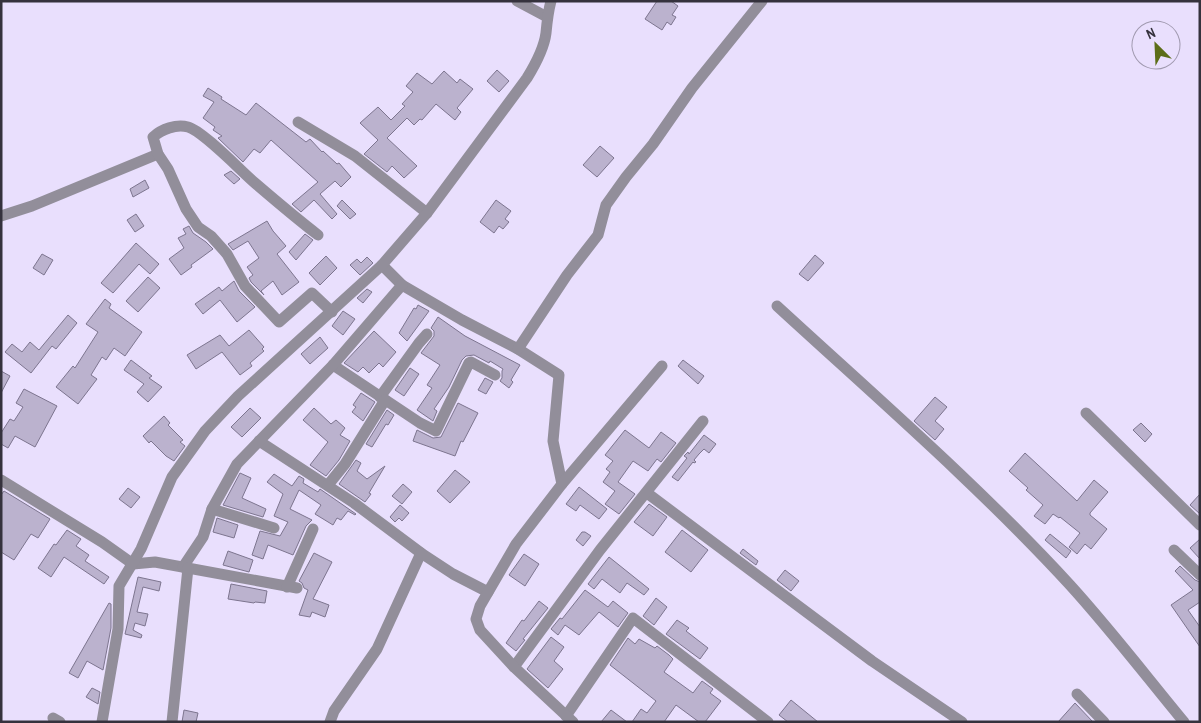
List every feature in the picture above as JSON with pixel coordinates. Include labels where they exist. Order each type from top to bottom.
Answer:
[{"type":"street","points":[[517,1],[547,17]]},
{"type":"street","points":[[102,722],[118,630],[119,586],[133,564],[172,477],[205,431],[238,396],[382,266],[427,213],[537,62],[546,35],[547,17],[551,1]]},
{"type":"street","points":[[518,349],[567,274],[598,235],[606,205],[653,144],[692,88],[762,1]]},
{"type":"street","points":[[298,122],[355,156],[427,213]]},
{"type":"street","points":[[318,235],[257,185],[200,132],[187,127],[161,130],[153,137],[158,154],[168,170],[186,209],[198,227],[211,236],[226,254],[245,286],[279,322],[312,293],[332,312]]},
{"type":"street","points":[[1,216],[32,206],[158,154]]},
{"type":"street","points":[[382,266],[402,284],[462,320],[518,349],[558,375],[553,441],[562,484]]},
{"type":"street","points":[[172,722],[185,567],[202,537],[212,509],[237,464],[333,365],[402,284]]},
{"type":"street","points":[[777,306],[1015,528],[1070,586],[1184,722]]},
{"type":"street","points":[[328,485],[345,464],[383,398],[427,334]]},
{"type":"street","points":[[333,365],[420,423],[436,431],[468,364],[471,362],[495,375]]},
{"type":"street","points":[[662,366],[562,484],[516,544],[480,606],[476,619],[480,630],[514,667],[570,719],[633,618],[768,722]]},
{"type":"street","points":[[1086,413],[1200,524]]},
{"type":"street","points":[[514,667],[600,550],[703,421]]},
{"type":"street","points":[[259,440],[328,485],[421,553],[453,574],[488,592]]},
{"type":"street","points":[[1,480],[102,542],[133,564],[155,562],[292,587],[312,529]]},
{"type":"street","points":[[647,493],[872,661],[962,722]]},
{"type":"street","points":[[212,509],[274,528]]},
{"type":"street","points":[[1174,550],[1200,575]]},
{"type":"street","points":[[330,722],[334,711],[376,649],[421,553]]},
{"type":"street","points":[[1077,694],[1104,722]]},
{"type":"building","points":[[657,1],[671,1],[678,6],[672,15],[676,17],[671,25],[667,22],[662,30],[645,19]]},
{"type":"building","points":[[497,70],[509,81],[499,92],[487,81]]},
{"type":"building","points":[[444,71],[457,83],[460,79],[473,89],[457,108],[461,112],[455,120],[436,104],[422,120],[420,119],[414,125],[407,118],[387,138],[417,166],[404,178],[392,166],[387,172],[364,154],[378,140],[360,123],[378,107],[391,120],[405,106],[402,104],[413,92],[406,86],[417,73],[432,84]]},
{"type":"building","points":[[208,88],[246,115],[256,103],[306,142],[310,139],[322,152],[337,164],[339,163],[351,177],[341,187],[335,181],[320,194],[337,214],[332,219],[314,200],[301,212],[292,204],[318,182],[271,140],[260,153],[254,149],[243,162],[218,138],[222,136],[213,130],[215,127],[203,118],[214,102],[203,96]]},
{"type":"building","points":[[600,146],[614,158],[597,177],[583,165]]},
{"type":"building","points":[[231,171],[240,179],[234,184],[224,175]]},
{"type":"building","points":[[145,180],[149,188],[133,197],[130,189]]},
{"type":"building","points":[[342,200],[356,214],[350,219],[337,206]]},
{"type":"building","points":[[496,200],[511,211],[505,219],[509,222],[503,229],[499,226],[494,233],[480,222]]},
{"type":"building","points":[[136,214],[144,226],[135,232],[127,220]]},
{"type":"building","points":[[267,221],[286,246],[277,254],[299,282],[282,295],[273,281],[261,291],[264,295],[251,282],[249,278],[253,275],[247,267],[259,258],[248,241],[233,250],[228,244]]},
{"type":"building","points":[[189,226],[193,233],[213,249],[181,275],[169,259],[184,248],[178,238],[186,234],[183,229]]},
{"type":"building","points":[[305,234],[313,240],[296,260],[289,252]]},
{"type":"building","points":[[136,243],[159,264],[150,274],[139,264],[113,293],[101,283]]},
{"type":"building","points":[[42,254],[53,260],[44,275],[33,268]]},
{"type":"building","points":[[815,255],[824,263],[808,281],[799,274]]},
{"type":"building","points":[[326,256],[337,268],[320,285],[309,273]]},
{"type":"building","points":[[367,257],[373,263],[360,275],[350,265],[357,259],[361,263]]},
{"type":"building","points":[[148,277],[160,288],[138,312],[126,301]]},
{"type":"building","points":[[234,281],[239,291],[255,307],[237,322],[220,300],[203,314],[195,304],[219,287],[222,291]]},
{"type":"building","points":[[367,289],[372,292],[363,303],[357,298]]},
{"type":"building","points":[[105,299],[111,304],[109,308],[142,332],[125,356],[114,348],[106,360],[102,357],[91,375],[97,379],[78,404],[56,387],[73,366],[75,368],[98,332],[86,324]]},
{"type":"building","points":[[418,305],[429,311],[407,341],[399,333],[414,308],[416,309]]},
{"type":"building","points":[[343,311],[355,319],[343,335],[332,326]]},
{"type":"building","points":[[68,315],[77,323],[56,349],[52,346],[31,373],[5,352],[12,344],[22,352],[30,342],[39,350]]},
{"type":"building","points":[[438,317],[465,336],[520,365],[511,380],[513,382],[509,388],[500,381],[503,369],[490,361],[489,363],[474,355],[466,356],[434,409],[437,411],[433,421],[417,410],[432,388],[427,385],[440,365],[421,353],[434,336],[434,331],[431,328]]},
{"type":"building","points":[[249,330],[264,347],[262,349],[264,351],[250,363],[252,366],[240,375],[222,352],[196,369],[187,355],[220,335],[229,346]]},
{"type":"building","points":[[374,331],[396,352],[383,367],[379,363],[369,373],[363,367],[358,372],[344,363]]},
{"type":"building","points":[[320,337],[328,348],[310,364],[301,354]]},
{"type":"building","points":[[131,360],[152,376],[149,378],[162,387],[148,402],[137,392],[144,384],[124,370]]},
{"type":"building","points":[[683,360],[704,376],[698,384],[678,366]]},
{"type":"building","points":[[410,368],[419,374],[404,396],[395,390]]},
{"type":"building","points":[[1,371],[10,376],[1,393]]},
{"type":"building","points":[[485,378],[493,382],[486,394],[478,390]]},
{"type":"building","points":[[24,389],[57,406],[35,447],[15,436],[8,448],[1,444],[1,433],[10,419],[14,421],[23,407],[16,403]]},
{"type":"building","points":[[361,393],[375,402],[363,421],[352,412],[356,407],[353,405]]},
{"type":"building","points":[[935,397],[947,407],[935,421],[944,429],[935,440],[914,421]]},
{"type":"building","points":[[458,403],[478,413],[463,442],[461,441],[455,456],[413,441],[417,430],[433,438],[441,437]]},
{"type":"building","points":[[250,408],[261,418],[242,437],[231,427]]},
{"type":"building","points":[[314,408],[331,424],[336,420],[345,428],[340,435],[350,441],[339,460],[326,476],[310,465],[328,442],[303,420]]},
{"type":"building","points":[[387,410],[394,415],[388,425],[386,424],[372,447],[366,444]]},
{"type":"building","points":[[164,416],[170,423],[168,425],[183,440],[180,442],[185,446],[174,461],[151,441],[149,443],[143,436]]},
{"type":"building","points":[[1141,423],[1152,434],[1145,442],[1133,430]]},
{"type":"building","points":[[625,430],[649,448],[661,432],[676,443],[661,462],[657,459],[648,471],[633,461],[618,482],[635,494],[619,514],[605,504],[615,491],[603,482],[610,472],[606,469],[613,461],[605,455]]},
{"type":"building","points":[[704,435],[716,444],[709,453],[704,449],[694,460],[696,462],[693,462],[678,481],[672,477],[687,458],[684,456],[688,452],[689,454]]},
{"type":"building","points":[[1025,453],[1077,501],[1094,480],[1108,492],[1090,513],[1107,529],[1091,549],[1085,544],[1077,554],[1069,547],[1080,533],[1060,517],[1053,514],[1045,524],[1034,516],[1043,505],[1009,471]]},
{"type":"building","points":[[356,460],[361,463],[357,471],[367,479],[385,466],[365,502],[339,484]]},
{"type":"building","points":[[455,470],[470,482],[450,503],[437,491]]},
{"type":"building","points":[[240,473],[251,478],[242,498],[266,509],[263,517],[223,505]]},
{"type":"building","points":[[274,474],[292,486],[299,476],[304,479],[303,483],[318,492],[320,489],[356,514],[348,511],[341,520],[337,518],[333,525],[315,514],[321,505],[299,490],[290,509],[312,520],[306,526],[293,555],[268,545],[263,559],[252,555],[260,531],[280,536],[288,522],[274,516],[283,494],[267,482]]},
{"type":"building","points":[[403,484],[412,492],[402,504],[392,496]]},
{"type":"building","points":[[579,487],[607,509],[599,519],[580,505],[576,511],[566,504]]},
{"type":"building","points":[[128,488],[140,497],[131,508],[119,499]]},
{"type":"building","points":[[4,491],[50,519],[38,538],[31,534],[14,560],[1,552],[1,495]]},
{"type":"building","points":[[1200,494],[1200,514],[1190,505]]},
{"type":"building","points":[[649,504],[667,517],[653,536],[634,522]]},
{"type":"building","points":[[400,505],[409,513],[402,521],[399,518],[395,522],[390,517]]},
{"type":"building","points":[[217,518],[238,525],[234,538],[213,532]]},
{"type":"building","points":[[67,530],[81,539],[76,546],[89,555],[85,561],[109,577],[104,584],[64,557],[51,577],[38,568],[54,544],[56,545]]},
{"type":"building","points":[[682,530],[708,550],[691,572],[665,552]]},
{"type":"building","points":[[582,532],[591,536],[583,546],[576,540]]},
{"type":"building","points":[[1050,534],[1071,551],[1066,558],[1045,540]]},
{"type":"building","points":[[1200,539],[1200,559],[1190,548]]},
{"type":"building","points":[[743,549],[758,561],[756,565],[740,553]]},
{"type":"building","points":[[228,551],[253,560],[249,572],[223,565]]},
{"type":"building","points":[[314,553],[332,562],[313,599],[329,605],[325,617],[312,612],[310,617],[299,615],[308,590],[299,581]]},
{"type":"building","points":[[524,554],[539,564],[525,586],[509,575]]},
{"type":"building","points":[[609,557],[649,589],[644,595],[627,583],[620,593],[602,579],[594,589],[588,584]]},
{"type":"building","points":[[1180,566],[1195,580],[1200,582],[1200,602],[1188,610],[1200,627],[1200,647],[1171,605],[1193,590],[1175,571]]},
{"type":"building","points":[[785,570],[799,581],[791,591],[777,580]]},
{"type":"building","points":[[138,577],[161,582],[159,591],[143,587],[137,612],[148,614],[145,626],[135,623],[133,630],[142,635],[141,638],[125,634]]},
{"type":"building","points":[[231,584],[267,591],[265,603],[228,599]]},
{"type":"building","points":[[585,590],[608,607],[613,601],[628,613],[618,627],[599,612],[579,635],[565,625],[558,635],[551,629],[560,618],[562,619]]},
{"type":"building","points":[[656,598],[667,607],[654,625],[643,616]]},
{"type":"building","points":[[539,601],[548,608],[523,639],[525,640],[516,651],[506,643],[522,620],[524,621]]},
{"type":"building","points":[[109,603],[111,604],[111,628],[103,670],[87,661],[78,678],[69,673]]},
{"type":"building","points":[[677,620],[689,628],[686,631],[708,648],[700,659],[666,634]]},
{"type":"building","points":[[551,637],[564,647],[554,661],[563,669],[548,688],[527,669]]},
{"type":"building","points":[[628,638],[635,644],[639,639],[655,648],[657,646],[669,655],[673,659],[664,672],[693,693],[702,681],[713,689],[710,693],[721,701],[705,722],[699,722],[676,705],[664,722],[632,722],[641,709],[647,713],[656,701],[610,665]]},
{"type":"building","points":[[92,688],[100,692],[98,704],[86,697]]},
{"type":"building","points":[[791,700],[818,722],[788,722],[779,715]]},
{"type":"building","points":[[1075,703],[1093,722],[1058,722]]},
{"type":"building","points":[[184,710],[198,713],[196,722],[182,722]]},
{"type":"building","points":[[611,710],[627,722],[601,722]]}]
